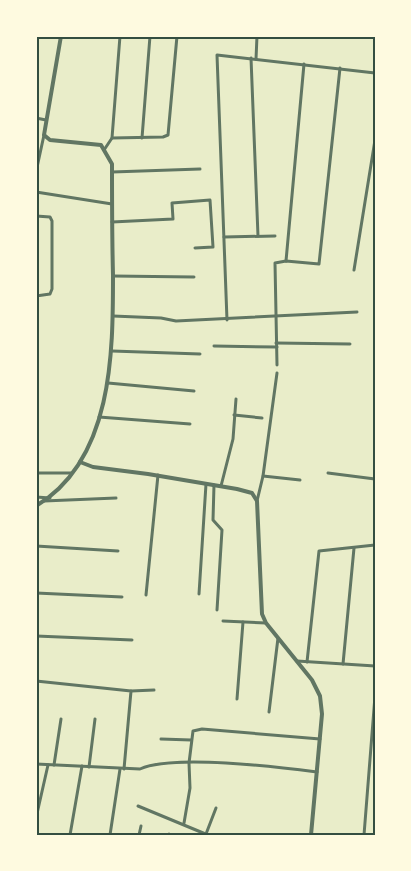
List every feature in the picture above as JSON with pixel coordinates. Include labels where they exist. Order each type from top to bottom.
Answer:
[{"type":"street","points":[[36,172],[61,36]]},
{"type":"street","points":[[104,151],[112,138],[120,36]]},
{"type":"street","points":[[142,138],[150,36]]},
{"type":"street","points":[[112,138],[163,137],[168,135],[177,36]]},
{"type":"street","points":[[256,59],[257,36]]},
{"type":"street","points":[[227,320],[217,55],[375,73]]},
{"type":"street","points":[[251,58],[258,236]]},
{"type":"street","points":[[286,261],[304,64]]},
{"type":"street","points":[[277,365],[274,317],[275,263],[286,261],[319,264],[340,68]]},
{"type":"street","points":[[36,118],[46,120]]},
{"type":"street","points":[[36,506],[50,498],[80,462],[99,417],[108,383],[112,351],[113,316],[112,164],[101,146],[50,140],[44,135]]},
{"type":"street","points":[[354,270],[375,140]]},
{"type":"street","points":[[112,172],[200,169]]},
{"type":"street","points":[[36,192],[112,204]]},
{"type":"street","points":[[112,222],[173,219],[172,203],[210,200],[213,247],[195,248]]},
{"type":"street","points":[[36,216],[50,217],[52,221],[52,289],[50,294],[46,296],[36,296]]},
{"type":"street","points":[[224,237],[275,236]]},
{"type":"street","points":[[112,276],[194,277]]},
{"type":"street","points":[[113,316],[161,318],[176,321],[227,320],[356,312]]},
{"type":"street","points":[[214,346],[350,344]]},
{"type":"street","points":[[112,351],[200,354]]},
{"type":"street","points":[[277,373],[263,476],[257,501],[261,604],[266,623],[312,680],[320,696],[322,714],[311,835]]},
{"type":"street","points":[[108,383],[194,391]]},
{"type":"street","points":[[222,486],[233,439],[236,400]]},
{"type":"street","points":[[234,415],[262,418]]},
{"type":"street","points":[[99,417],[190,424]]},
{"type":"street","points":[[80,462],[92,467],[158,475],[222,486],[252,493],[257,501]]},
{"type":"street","points":[[36,473],[71,473]]},
{"type":"street","points":[[328,473],[375,478]]},
{"type":"street","points":[[146,595],[158,475]]},
{"type":"street","points":[[263,476],[300,480]]},
{"type":"street","points":[[199,594],[206,484]]},
{"type":"street","points":[[214,485],[213,520],[222,530],[217,610]]},
{"type":"street","points":[[36,497],[50,498]]},
{"type":"street","points":[[44,501],[116,498]]},
{"type":"street","points":[[36,546],[118,551]]},
{"type":"street","points":[[307,662],[319,552],[375,546]]},
{"type":"street","points":[[342,664],[354,548]]},
{"type":"street","points":[[36,593],[122,597]]},
{"type":"street","points":[[223,622],[266,623]]},
{"type":"street","points":[[237,699],[243,622]]},
{"type":"street","points":[[36,636],[132,640]]},
{"type":"street","points":[[269,712],[278,637]]},
{"type":"street","points":[[297,661],[375,666]]},
{"type":"street","points":[[36,681],[132,691],[154,690]]},
{"type":"street","points":[[110,835],[122,769],[132,691]]},
{"type":"street","points":[[364,835],[375,696]]},
{"type":"street","points":[[54,765],[61,719]]},
{"type":"street","points":[[89,767],[95,719]]},
{"type":"street","points":[[184,823],[190,788],[189,763],[193,730],[320,739]]},
{"type":"street","points":[[161,739],[191,740]]},
{"type":"street","points":[[36,764],[140,769],[151,764],[189,763],[317,772]]},
{"type":"street","points":[[36,818],[48,765]]},
{"type":"street","points":[[70,835],[82,766]]},
{"type":"street","points":[[138,806],[184,823],[207,834],[216,808]]},
{"type":"street","points":[[139,835],[141,826]]}]
